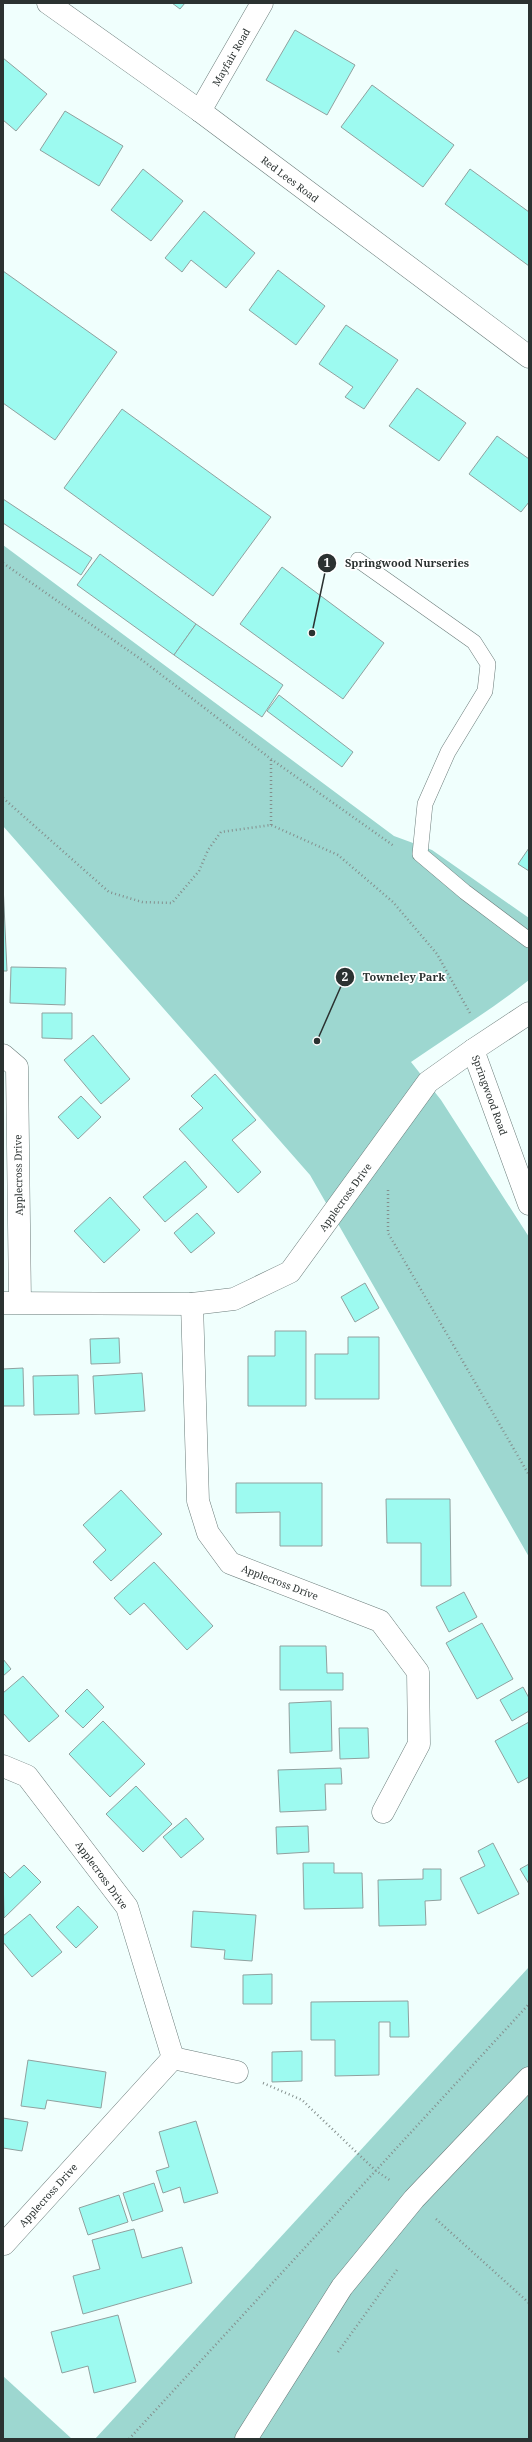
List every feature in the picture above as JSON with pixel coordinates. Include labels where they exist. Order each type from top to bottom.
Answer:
[{"type":"street","name":"Red Lees Road","points":[[48,3],[200,111],[529,358]]},
{"type":"street","name":"Mayfair Road","points":[[200,111],[262,3]]},
{"type":"street","name":"Springwood Road","points":[[529,1013],[481,1045],[529,1204]]},
{"type":"street","name":"Applecross Drive","points":[[3,1055],[17,1067],[11,1302],[192,1304],[234,1299],[290,1272],[428,1082],[481,1045]]},
{"type":"street","name":"Applecross Drive","points":[[192,1304],[198,1501],[208,1533],[230,1563],[380,1621],[418,1672],[419,1744],[383,1812]]},
{"type":"street","name":"Applecross Drive","points":[[3,1766],[27,1776],[128,1907],[173,2058],[4,2244]]},
{"type":"street","points":[[173,2058],[237,2072]]},
{"type":"street","points":[[246,2439],[342,2287],[414,2199],[529,2078]]},
{"type":"lane","points":[[358,560],[474,642],[488,664],[485,691],[448,752],[425,804],[420,854],[465,892],[529,940]]},
{"type":"path","points":[[3,563],[142,660],[271,759],[390,845],[420,854]]},
{"type":"path","points":[[271,759],[271,826]]},
{"type":"path","points":[[3,798],[109,892],[142,902],[172,903],[199,871],[208,850],[221,832],[271,826],[338,855],[392,902],[437,954],[473,1019],[481,1045]]},
{"type":"path","points":[[388,1234],[529,1475]]},
{"type":"path","points":[[129,2439],[529,2004]]},
{"type":"path","points":[[237,2072],[302,2100],[375,2170],[414,2199]]},
{"type":"path","points":[[430,2224],[434,2218],[529,2303]]},
{"type":"path","points":[[334,2358],[398,2269]]},
{"type":"shaded area","points":[[3,545],[394,836],[432,850],[529,918],[529,980],[411,1062],[441,1100],[529,1237],[529,1557],[310,1175],[3,826]]},
{"type":"shaded area","points":[[529,1967],[529,2439],[95,2439]]},
{"type":"shaded area","points":[[3,2376],[72,2439],[3,2439]]},
{"type":"building","points":[[172,3],[185,3],[180,9]]},
{"type":"building","points":[[295,30],[355,65],[327,115],[266,80]]},
{"type":"building","points":[[3,58],[47,94],[16,131],[3,120]]},
{"type":"building","points":[[372,85],[454,145],[423,187],[341,127]]},
{"type":"building","points":[[65,111],[123,146],[99,186],[40,150]]},
{"type":"building","points":[[143,169],[183,201],[151,241],[111,210]]},
{"type":"building","points":[[470,169],[529,212],[529,266],[445,204]]},
{"type":"building","points":[[204,211],[255,253],[226,288],[191,260],[182,272],[165,258]]},
{"type":"building","points":[[278,270],[325,306],[296,345],[249,310]]},
{"type":"building","points":[[3,271],[117,352],[55,440],[3,403]]},
{"type":"building","points":[[346,325],[398,360],[364,409],[345,397],[353,387],[319,364]]},
{"type":"building","points":[[417,388],[466,423],[439,461],[389,426]]},
{"type":"building","points":[[122,409],[271,517],[213,596],[64,488]]},
{"type":"building","points":[[497,436],[529,459],[529,502],[521,512],[469,474]]},
{"type":"building","points":[[3,499],[92,558],[81,575],[3,523]]},
{"type":"building","points":[[100,554],[196,624],[174,655],[77,585]]},
{"type":"building","points":[[282,567],[384,643],[343,699],[240,624]]},
{"type":"building","points":[[196,624],[283,685],[262,717],[174,655]]},
{"type":"building","points":[[279,695],[353,752],[342,767],[267,711]]},
{"type":"building","points":[[529,848],[529,871],[518,864]]},
{"type":"building","points":[[3,884],[7,971],[3,971]]},
{"type":"building","points":[[11,967],[66,968],[65,1005],[10,1003]]},
{"type":"building","points":[[42,1013],[72,1013],[72,1039],[42,1038]]},
{"type":"building","points":[[93,1035],[130,1079],[101,1104],[64,1060]]},
{"type":"building","points":[[215,1074],[256,1120],[232,1140],[261,1172],[238,1193],[179,1129],[203,1108],[191,1096]]},
{"type":"building","points":[[81,1096],[101,1117],[78,1139],[58,1117]]},
{"type":"building","points":[[185,1161],[207,1187],[165,1222],[143,1197]]},
{"type":"building","points":[[110,1197],[140,1230],[104,1263],[74,1231]]},
{"type":"building","points":[[197,1213],[215,1233],[191,1253],[174,1233]]},
{"type":"building","points":[[365,1283],[379,1308],[355,1322],[341,1297]]},
{"type":"building","points":[[275,1331],[306,1331],[306,1406],[248,1406],[248,1356],[275,1356]]},
{"type":"building","points":[[348,1337],[379,1337],[379,1399],[315,1399],[315,1354],[348,1354]]},
{"type":"building","points":[[119,1338],[120,1363],[91,1364],[90,1339]]},
{"type":"building","points":[[23,1368],[24,1406],[3,1406],[3,1369]]},
{"type":"building","points":[[142,1373],[145,1411],[95,1414],[93,1376]]},
{"type":"building","points":[[78,1375],[79,1414],[34,1415],[33,1376]]},
{"type":"building","points":[[236,1483],[322,1483],[322,1546],[280,1546],[280,1512],[236,1513]]},
{"type":"building","points":[[121,1490],[162,1534],[111,1581],[93,1562],[106,1550],[83,1525]]},
{"type":"building","points":[[386,1499],[450,1499],[451,1586],[421,1586],[421,1543],[387,1543]]},
{"type":"building","points":[[154,1562],[213,1626],[187,1650],[144,1603],[130,1615],[114,1598]]},
{"type":"building","points":[[464,1592],[477,1617],[449,1632],[436,1607]]},
{"type":"building","points":[[482,1623],[513,1679],[477,1699],[446,1643]]},
{"type":"building","points":[[280,1646],[326,1646],[327,1673],[343,1673],[343,1690],[280,1690]]},
{"type":"building","points":[[3,1659],[11,1669],[3,1676]]},
{"type":"building","points":[[23,1676],[59,1716],[29,1742],[3,1713],[3,1693]]},
{"type":"building","points":[[523,1687],[529,1698],[529,1711],[512,1721],[500,1700]]},
{"type":"building","points":[[87,1689],[104,1707],[83,1728],[65,1711]]},
{"type":"building","points":[[331,1701],[332,1751],[290,1753],[289,1703]]},
{"type":"building","points":[[103,1721],[145,1764],[110,1797],[69,1754]]},
{"type":"building","points":[[529,1722],[529,1777],[518,1783],[495,1741]]},
{"type":"building","points":[[339,1728],[368,1728],[369,1758],[340,1759]]},
{"type":"building","points":[[341,1768],[342,1784],[325,1784],[326,1810],[280,1812],[278,1770]]},
{"type":"building","points":[[136,1786],[172,1824],[143,1852],[106,1814]]},
{"type":"building","points":[[186,1818],[204,1839],[181,1858],[163,1837]]},
{"type":"building","points":[[308,1826],[309,1852],[277,1854],[276,1827]]},
{"type":"building","points":[[493,1843],[519,1894],[478,1914],[460,1878],[485,1866],[478,1851]]},
{"type":"building","points":[[303,1863],[334,1863],[334,1873],[362,1873],[363,1908],[304,1909]]},
{"type":"building","points":[[529,1864],[529,1884],[520,1869]]},
{"type":"building","points":[[24,1865],[41,1882],[4,1918],[3,1871],[10,1878]]},
{"type":"building","points":[[423,1869],[441,1869],[441,1900],[425,1901],[426,1925],[379,1926],[378,1880],[423,1879]]},
{"type":"building","points":[[78,1906],[98,1927],[76,1948],[56,1927]]},
{"type":"building","points":[[193,1911],[256,1915],[252,1961],[224,1959],[225,1950],[191,1947]]},
{"type":"building","points":[[30,1914],[62,1952],[32,1977],[3,1942],[3,1936]]},
{"type":"building","points":[[272,1974],[272,2004],[243,2004],[243,1975]]},
{"type":"building","points":[[408,2001],[409,2037],[390,2037],[390,2022],[379,2022],[379,2075],[335,2076],[335,2040],[311,2040],[311,2002]]},
{"type":"building","points":[[302,2051],[302,2081],[272,2082],[272,2052]]},
{"type":"building","points":[[28,2060],[106,2072],[101,2108],[47,2100],[45,2109],[21,2106]]},
{"type":"building","points":[[3,2118],[28,2122],[22,2151],[3,2148]]},
{"type":"building","points":[[196,2121],[218,2193],[184,2203],[180,2187],[163,2193],[156,2171],[169,2167],[159,2132]]},
{"type":"building","points":[[154,2183],[163,2211],[132,2221],[123,2193]]},
{"type":"building","points":[[119,2195],[128,2222],[88,2235],[79,2208]]},
{"type":"building","points":[[134,2229],[142,2258],[182,2247],[192,2283],[83,2314],[73,2276],[100,2269],[92,2240]]},
{"type":"building","points":[[118,2315],[136,2382],[94,2393],[88,2366],[62,2373],[51,2332]]},
{"type":"place","name":"Springwood Nurseries","points":[[312,633]]},
{"type":"place","name":"Towneley Park","points":[[317,1041]]}]
